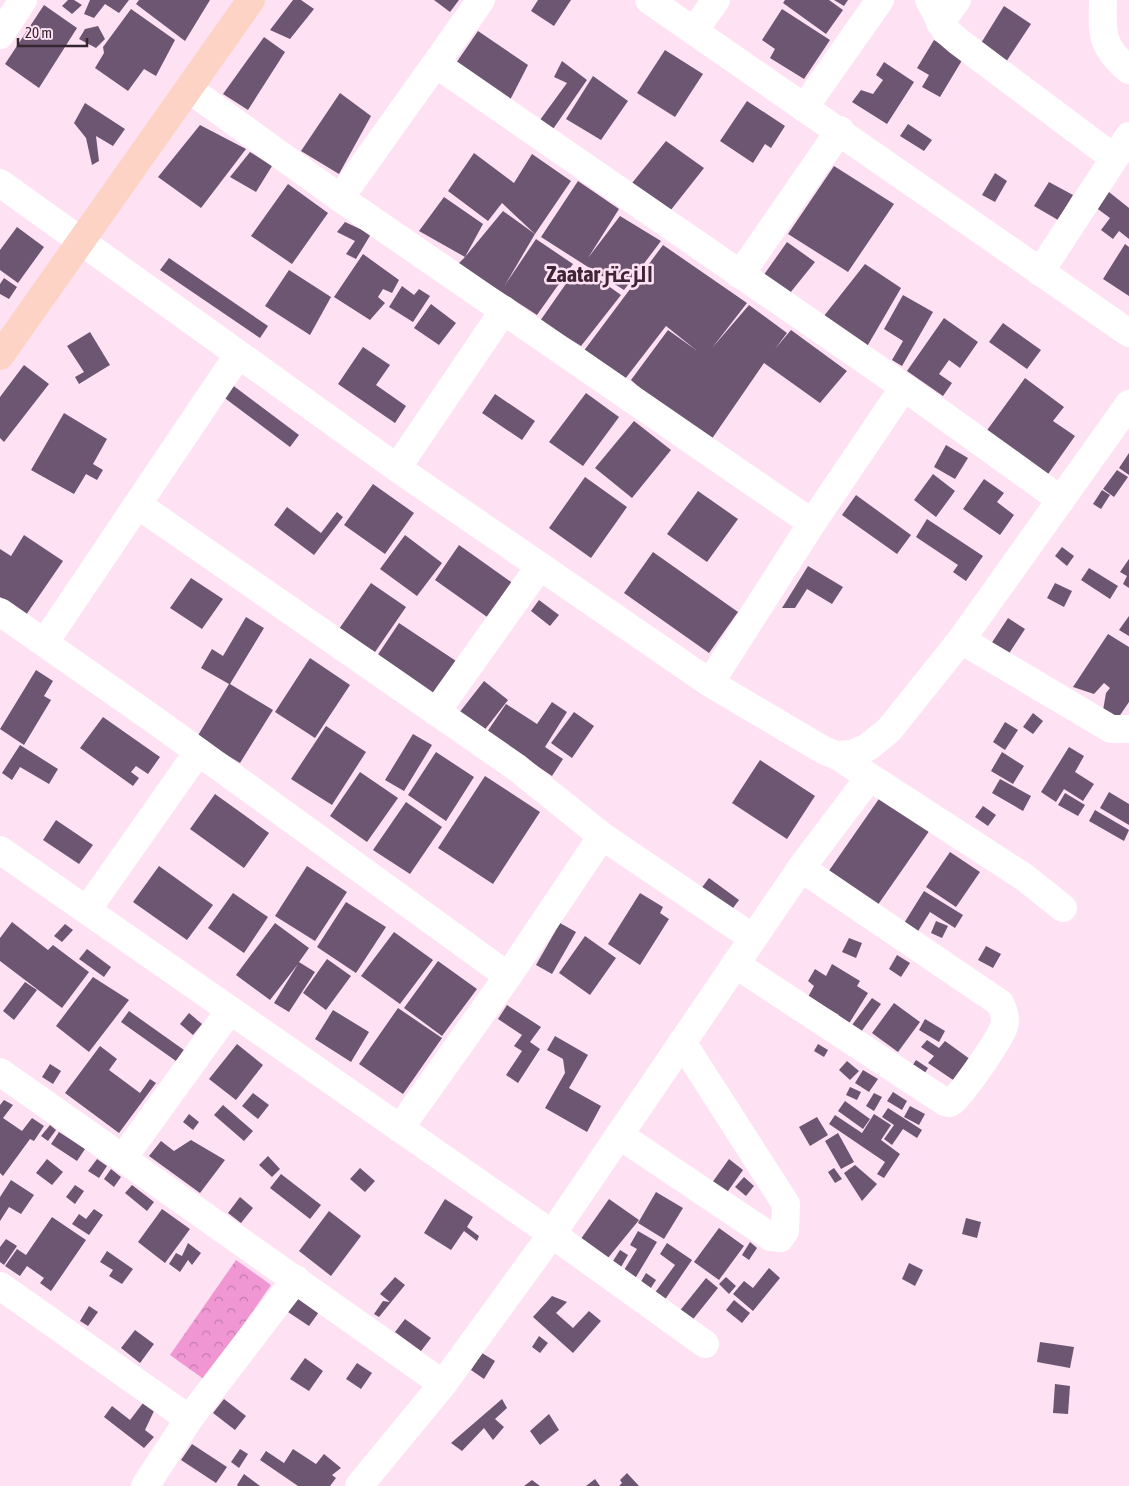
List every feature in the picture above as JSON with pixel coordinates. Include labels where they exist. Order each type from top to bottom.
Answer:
[{"type":"main road","points":[[0,356],[251,0]]},
{"type":"street","points":[[0,35],[23,0]]},
{"type":"street","points":[[340,198],[481,0]]},
{"type":"street","points":[[649,0],[804,108],[840,130],[1129,333]]},
{"type":"street","points":[[694,31],[716,0]]},
{"type":"street","points":[[804,108],[880,0]]},
{"type":"street","points":[[957,0],[934,11],[959,42],[1121,147],[1040,272]]},
{"type":"street","points":[[1103,0],[1102,34],[1107,47],[1129,70]]},
{"type":"street","points":[[436,64],[904,387],[1060,500]]},
{"type":"street","points":[[188,89],[340,198],[812,523]]},
{"type":"street","points":[[740,275],[840,130]]},
{"type":"street","points":[[0,183],[397,468],[710,684],[825,751],[836,755],[1024,877],[1063,908]]},
{"type":"street","points":[[397,468],[504,310]]},
{"type":"street","points":[[45,642],[238,355]]},
{"type":"street","points":[[710,684],[812,523],[904,387]]},
{"type":"street","points":[[836,755],[852,754],[868,746],[889,730],[961,640],[1060,500],[1121,432],[1129,404]]},
{"type":"street","points":[[138,504],[516,767],[602,836],[753,938]]},
{"type":"street","points":[[436,712],[540,566]]},
{"type":"street","points":[[0,612],[45,642],[508,976]]},
{"type":"street","points":[[961,640],[1111,729],[1129,729]]},
{"type":"street","points":[[87,910],[198,752]]},
{"type":"street","points":[[360,1486],[443,1384],[552,1234],[801,868],[869,778]]},
{"type":"street","points":[[400,1128],[508,976],[602,836]]},
{"type":"street","points":[[0,850],[552,1234],[705,1344]]},
{"type":"street","points":[[735,964],[945,1102],[950,1103],[960,1094],[1004,1028],[1005,1017],[1000,1003],[801,868]]},
{"type":"street","points":[[123,1158],[230,1010]]},
{"type":"street","points":[[619,1135],[770,1237],[780,1238],[785,1231],[786,1204],[682,1042]]},
{"type":"street","points":[[0,1072],[443,1384]]},
{"type":"street","points":[[145,1486],[189,1419],[296,1279]]},
{"type":"street","points":[[0,1286],[189,1419]]},
{"type":"green space","points":[[236,1260],[271,1285],[205,1380],[170,1355]]},
{"type":"building","points":[[68,0],[74,0],[82,5],[72,14],[62,6]]},
{"type":"building","points":[[90,0],[129,0],[119,13],[105,4],[94,18],[84,14]]},
{"type":"building","points":[[139,0],[210,0],[185,41],[136,4]]},
{"type":"building","points":[[293,0],[301,0],[314,9],[290,39],[270,30]]},
{"type":"building","points":[[434,0],[459,0],[450,12]]},
{"type":"building","points":[[538,0],[571,0],[554,26],[531,11]]},
{"type":"building","points":[[785,0],[829,0],[843,10],[826,34],[783,3]]},
{"type":"building","points":[[834,0],[848,0],[844,6]]},
{"type":"building","points":[[44,5],[77,28],[39,88],[5,64]]},
{"type":"building","points":[[1004,6],[1031,24],[1004,65],[978,48]]},
{"type":"building","points":[[131,9],[175,40],[156,76],[144,69],[128,91],[95,68],[104,53],[103,47]]},
{"type":"building","points":[[782,9],[830,40],[804,79],[770,58],[775,49],[762,40]]},
{"type":"building","points":[[98,26],[105,39],[96,48],[79,39],[85,29]]},
{"type":"building","points":[[478,31],[528,65],[507,106],[452,69]]},
{"type":"building","points":[[264,37],[285,52],[248,110],[223,94]]},
{"type":"building","points":[[934,40],[964,57],[940,97],[922,87],[929,75],[917,68]]},
{"type":"building","points":[[665,50],[703,74],[675,117],[637,93]]},
{"type":"building","points":[[562,61],[587,80],[551,132],[537,124],[567,83],[554,77]]},
{"type":"building","points":[[884,62],[914,82],[887,124],[852,102],[861,90],[873,94],[883,80],[876,75]]},
{"type":"building","points":[[593,76],[628,101],[601,140],[566,119]]},
{"type":"building","points":[[340,93],[371,116],[339,174],[301,151]]},
{"type":"building","points":[[747,101],[785,126],[771,148],[765,144],[753,163],[720,141]]},
{"type":"building","points":[[85,103],[125,129],[113,146],[96,136],[99,161],[92,165],[86,138],[74,123]]},
{"type":"building","points":[[908,124],[932,140],[924,151],[900,136]]},
{"type":"building","points":[[200,125],[246,149],[201,208],[158,177]]},
{"type":"building","points":[[666,141],[704,168],[663,220],[624,193]]},
{"type":"building","points":[[250,152],[272,166],[256,192],[230,177]]},
{"type":"building","points":[[474,153],[514,183],[532,154],[571,181],[535,234],[502,203],[488,221],[448,191]]},
{"type":"building","points":[[834,166],[894,204],[848,272],[788,234]]},
{"type":"building","points":[[995,173],[1007,181],[995,202],[982,195]]},
{"type":"building","points":[[578,181],[619,209],[588,258],[620,216],[661,241],[624,290],[541,237]]},
{"type":"building","points":[[1049,182],[1073,195],[1058,220],[1034,206]]},
{"type":"building","points":[[288,184],[328,213],[292,264],[251,236]]},
{"type":"building","points":[[1104,188],[1129,208],[1129,239],[1119,231],[1113,239],[1101,230],[1110,218],[1091,204]]},
{"type":"building","points":[[444,197],[483,224],[465,257],[419,231]]},
{"type":"building","points":[[503,211],[535,234],[505,285],[536,239],[573,264],[537,315],[458,264]]},
{"type":"building","points":[[345,222],[371,234],[356,259],[346,254],[355,241],[337,232]]},
{"type":"building","points":[[17,227],[44,247],[18,283],[0,270],[0,250]]},
{"type":"building","points":[[787,242],[815,262],[790,293],[761,279]]},
{"type":"building","points":[[1125,244],[1129,247],[1129,296],[1103,279]]},
{"type":"building","points":[[663,245],[747,303],[712,348],[749,305],[787,333],[775,349],[791,330],[847,371],[820,403],[764,363],[709,443],[666,411],[631,380],[668,330],[696,350],[666,326],[625,379],[583,352]]},
{"type":"building","points":[[363,254],[399,280],[392,293],[383,289],[378,297],[385,303],[370,320],[334,297]]},
{"type":"building","points":[[169,258],[268,326],[260,338],[160,270]]},
{"type":"building","points":[[865,264],[901,288],[865,350],[820,321]]},
{"type":"building","points":[[579,265],[621,295],[581,346],[540,321]]},
{"type":"building","points":[[289,270],[331,297],[310,335],[265,306]]},
{"type":"building","points":[[4,278],[17,287],[9,299],[0,294],[0,284]]},
{"type":"building","points":[[402,286],[414,295],[419,289],[430,296],[413,322],[389,307]]},
{"type":"building","points":[[903,295],[933,312],[902,366],[892,360],[903,341],[884,329]]},
{"type":"building","points":[[431,304],[456,323],[439,345],[414,328]]},
{"type":"building","points":[[944,318],[978,342],[960,368],[949,360],[939,374],[952,383],[943,396],[907,371]]},
{"type":"building","points":[[1003,323],[1041,350],[1027,369],[989,342]]},
{"type":"building","points":[[90,332],[110,365],[79,384],[75,377],[84,372],[67,346]]},
{"type":"building","points":[[363,347],[390,365],[376,385],[406,406],[395,423],[338,384]]},
{"type":"building","points":[[24,365],[49,384],[4,442],[0,438],[0,397]]},
{"type":"building","points":[[1025,378],[1064,407],[1053,421],[1075,436],[1046,477],[985,433]]},
{"type":"building","points":[[231,384],[299,435],[290,447],[222,396]]},
{"type":"building","points":[[586,393],[619,417],[583,466],[549,442]]},
{"type":"building","points":[[495,394],[535,421],[522,440],[482,413]]},
{"type":"building","points":[[64,413],[107,439],[93,464],[103,470],[97,480],[86,474],[74,494],[31,470]]},
{"type":"building","points":[[634,421],[671,450],[632,498],[595,468]]},
{"type":"building","points":[[946,445],[968,458],[955,479],[934,467]]},
{"type":"building","points":[[1129,453],[1129,475],[1119,468]]},
{"type":"building","points":[[1117,470],[1128,477],[1114,497],[1103,489]]},
{"type":"building","points":[[933,474],[955,491],[936,517],[914,500]]},
{"type":"building","points":[[585,477],[627,507],[591,558],[549,528]]},
{"type":"building","points":[[984,479],[1004,493],[997,502],[1014,515],[1000,535],[963,509]]},
{"type":"building","points":[[373,484],[414,513],[385,554],[344,525]]},
{"type":"building","points":[[1102,490],[1110,495],[1101,509],[1093,504]]},
{"type":"building","points":[[698,491],[738,519],[707,562],[667,534]]},
{"type":"building","points":[[856,495],[911,535],[897,554],[842,515]]},
{"type":"building","points":[[287,507],[321,533],[337,512],[343,517],[314,555],[274,525]]},
{"type":"building","points":[[927,519],[983,556],[966,581],[953,572],[958,565],[916,537]]},
{"type":"building","points":[[24,535],[63,561],[26,615],[0,597],[0,549],[11,556]]},
{"type":"building","points":[[405,535],[442,563],[417,596],[380,569]]},
{"type":"building","points":[[459,545],[514,584],[490,619],[435,580]]},
{"type":"building","points":[[1062,547],[1074,556],[1067,566],[1055,556]]},
{"type":"building","points":[[653,552],[738,612],[709,653],[624,593]]},
{"type":"building","points":[[1129,559],[1129,588],[1123,584],[1127,576],[1120,572]]},
{"type":"building","points":[[808,566],[843,587],[832,604],[807,589],[795,608],[782,608]]},
{"type":"building","points":[[1089,568],[1118,586],[1110,599],[1081,580]]},
{"type":"building","points":[[191,578],[223,599],[202,629],[170,608]]},
{"type":"building","points":[[371,583],[406,607],[375,652],[339,629]]},
{"type":"building","points":[[1055,583],[1072,591],[1064,607],[1047,598]]},
{"type":"building","points":[[539,600],[559,615],[550,626],[531,611]]},
{"type":"building","points":[[1129,616],[1129,636],[1119,630]]},
{"type":"building","points":[[246,617],[264,628],[230,684],[273,710],[240,763],[197,737],[229,684],[201,668],[212,649],[223,656]]},
{"type":"building","points":[[1008,618],[1025,629],[1006,658],[989,647]]},
{"type":"building","points":[[399,623],[456,661],[433,695],[377,656]]},
{"type":"building","points":[[1108,634],[1129,647],[1129,702],[1114,724],[1102,716],[1106,693],[1110,688],[1104,683],[1094,694],[1073,687]]},
{"type":"building","points":[[310,658],[350,685],[315,738],[275,712]]},
{"type":"building","points":[[36,670],[53,681],[44,696],[51,700],[24,745],[0,729]]},
{"type":"building","points":[[484,681],[508,700],[483,732],[459,713]]},
{"type":"building","points":[[552,702],[567,712],[545,747],[563,759],[552,776],[487,732],[506,704],[537,724]]},
{"type":"building","points":[[574,712],[594,726],[572,758],[551,743]]},
{"type":"building","points":[[1033,713],[1043,721],[1033,734],[1023,727]]},
{"type":"building","points":[[103,717],[160,757],[148,774],[136,766],[131,772],[139,778],[133,786],[80,748]]},
{"type":"building","points":[[1005,722],[1018,730],[1005,750],[993,742]]},
{"type":"building","points":[[326,726],[366,752],[332,805],[291,779]]},
{"type":"building","points":[[413,734],[432,745],[404,791],[385,780]]},
{"type":"building","points":[[20,745],[58,769],[49,784],[20,767],[12,780],[2,773]]},
{"type":"building","points":[[1069,747],[1084,756],[1075,772],[1094,784],[1083,801],[1064,789],[1056,802],[1041,792]]},
{"type":"building","points":[[436,752],[474,777],[446,821],[408,795]]},
{"type":"building","points":[[1002,752],[1024,766],[1013,784],[991,771]]},
{"type":"building","points":[[760,760],[815,796],[787,839],[732,803]]},
{"type":"building","points":[[360,772],[398,798],[367,842],[330,816]]},
{"type":"building","points":[[485,776],[540,812],[493,884],[438,848]]},
{"type":"building","points":[[1000,779],[1031,796],[1023,811],[992,793]]},
{"type":"building","points":[[1109,792],[1129,804],[1129,825],[1100,808]]},
{"type":"building","points":[[883,793],[932,827],[875,909],[826,875]]},
{"type":"building","points":[[1065,793],[1085,805],[1078,816],[1058,805]]},
{"type":"building","points":[[215,794],[269,833],[244,868],[190,829]]},
{"type":"building","points":[[406,802],[442,827],[410,874],[373,850]]},
{"type":"building","points":[[983,806],[996,815],[988,826],[975,817]]},
{"type":"building","points":[[1095,810],[1129,830],[1124,841],[1089,821]]},
{"type":"building","points":[[56,820],[93,845],[79,864],[43,840]]},
{"type":"building","points":[[950,852],[980,872],[956,907],[926,887]]},
{"type":"building","points":[[159,866],[213,905],[187,940],[133,902]]},
{"type":"building","points":[[307,866],[347,892],[315,941],[275,916]]},
{"type":"building","points":[[709,878],[739,900],[730,912],[700,890]]},
{"type":"building","points":[[924,891],[963,915],[955,928],[930,912],[915,936],[901,928]]},
{"type":"building","points":[[233,893],[268,917],[244,953],[208,928]]},
{"type":"building","points":[[640,893],[663,907],[660,913],[669,919],[640,965],[608,944]]},
{"type":"building","points":[[346,902],[386,927],[356,973],[317,947]]},
{"type":"building","points":[[936,921],[948,926],[942,938],[931,933]]},
{"type":"building","points":[[12,922],[48,950],[53,945],[89,972],[62,1008],[0,961],[0,938]]},
{"type":"building","points":[[275,923],[309,948],[299,962],[315,972],[289,1012],[274,1003],[298,964],[270,1000],[236,975]]},
{"type":"building","points":[[560,923],[576,932],[552,974],[536,965]]},
{"type":"building","points":[[65,924],[73,930],[62,942],[54,936]]},
{"type":"building","points":[[394,932],[433,960],[400,1004],[361,976]]},
{"type":"building","points":[[585,936],[616,958],[590,995],[559,973]]},
{"type":"building","points":[[849,938],[862,943],[856,958],[842,952]]},
{"type":"building","points":[[986,946],[1001,954],[993,968],[978,960]]},
{"type":"building","points":[[87,949],[111,967],[104,977],[79,959]]},
{"type":"building","points":[[897,955],[910,963],[901,977],[889,969]]},
{"type":"building","points":[[327,959],[351,976],[326,1010],[303,993]]},
{"type":"building","points":[[438,961],[477,989],[442,1036],[404,1008]]},
{"type":"building","points":[[832,964],[860,981],[857,986],[868,993],[845,1030],[834,1023],[839,1015],[808,997],[814,986],[808,981],[815,969],[826,976]]},
{"type":"building","points":[[93,977],[129,1000],[89,1052],[56,1026]]},
{"type":"building","points":[[25,982],[37,990],[14,1020],[3,1011]]},
{"type":"building","points":[[872,998],[881,1004],[861,1032],[852,1025]]},
{"type":"building","points":[[894,1003],[920,1022],[898,1052],[872,1033]]},
{"type":"building","points":[[507,1005],[541,1027],[530,1042],[540,1049],[518,1083],[506,1075],[522,1051],[514,1046],[522,1035],[498,1019]]},
{"type":"building","points":[[398,1008],[442,1038],[403,1094],[359,1064]]},
{"type":"building","points":[[333,1010],[369,1032],[351,1062],[315,1039]]},
{"type":"building","points":[[129,1011],[184,1050],[176,1061],[121,1022]]},
{"type":"building","points":[[189,1013],[202,1024],[193,1035],[180,1024]]},
{"type":"building","points":[[925,1019],[945,1031],[939,1042],[919,1030]]},
{"type":"building","points":[[555,1036],[588,1055],[569,1088],[601,1106],[587,1132],[545,1108],[565,1073],[563,1059],[547,1050]]},
{"type":"building","points":[[927,1040],[939,1048],[945,1041],[974,1062],[959,1084],[928,1063],[934,1056],[921,1047]]},
{"type":"building","points":[[237,1044],[263,1065],[236,1100],[209,1079]]},
{"type":"building","points":[[818,1044],[828,1050],[824,1057],[814,1051]]},
{"type":"building","points":[[100,1046],[117,1059],[109,1070],[140,1093],[150,1079],[156,1083],[119,1133],[65,1093]]},
{"type":"building","points":[[916,1060],[928,1068],[919,1082],[907,1074]]},
{"type":"building","points":[[847,1061],[859,1071],[850,1080],[839,1070]]},
{"type":"building","points":[[50,1064],[61,1071],[53,1084],[42,1077]]},
{"type":"building","points":[[863,1070],[878,1079],[869,1092],[855,1083]]},
{"type":"building","points":[[850,1087],[861,1092],[857,1100],[846,1095]]},
{"type":"building","points":[[893,1092],[907,1101],[902,1110],[887,1101]]},
{"type":"building","points":[[253,1093],[269,1105],[258,1119],[242,1106]]},
{"type":"building","points":[[874,1093],[882,1097],[874,1111],[866,1106]]},
{"type":"building","points":[[4,1100],[13,1105],[3,1118],[22,1131],[32,1118],[44,1126],[34,1141],[30,1139],[3,1176],[0,1173],[0,1105]]},
{"type":"building","points":[[845,1101],[870,1119],[863,1129],[838,1111]]},
{"type":"building","points":[[223,1105],[253,1131],[244,1141],[214,1115]]},
{"type":"building","points":[[910,1106],[925,1114],[919,1125],[904,1117]]},
{"type":"building","points":[[888,1108],[922,1130],[917,1138],[903,1129],[892,1145],[884,1139],[894,1125],[882,1117]]},
{"type":"building","points":[[189,1114],[199,1122],[193,1130],[183,1122]]},
{"type":"building","points":[[874,1114],[891,1125],[881,1140],[900,1154],[884,1178],[877,1174],[885,1162],[829,1124],[835,1115],[862,1133]]},
{"type":"building","points":[[817,1117],[828,1135],[810,1146],[799,1127]]},
{"type":"building","points":[[50,1125],[56,1130],[48,1141],[41,1136]]},
{"type":"building","points":[[59,1132],[85,1149],[77,1161],[51,1144]]},
{"type":"building","points":[[838,1133],[854,1162],[841,1169],[825,1141]]},
{"type":"building","points":[[191,1140],[225,1160],[200,1193],[149,1156],[161,1141],[174,1151]]},
{"type":"building","points":[[268,1156],[280,1169],[272,1177],[259,1165]]},
{"type":"building","points":[[47,1159],[63,1172],[52,1185],[36,1173]]},
{"type":"building","points":[[97,1159],[107,1166],[99,1178],[88,1171]]},
{"type":"building","points":[[729,1159],[743,1170],[723,1198],[709,1187]]},
{"type":"building","points":[[855,1165],[877,1184],[862,1201],[844,1173]]},
{"type":"building","points":[[360,1168],[375,1181],[365,1192],[350,1179]]},
{"type":"building","points":[[834,1168],[842,1179],[835,1183],[828,1172]]},
{"type":"building","points":[[111,1169],[121,1177],[114,1187],[104,1179]]},
{"type":"building","points":[[281,1174],[321,1205],[310,1219],[270,1188]]},
{"type":"building","points":[[744,1177],[754,1186],[746,1196],[735,1187]]},
{"type":"building","points":[[11,1180],[34,1195],[21,1214],[9,1207],[0,1221],[0,1197]]},
{"type":"building","points":[[75,1185],[84,1191],[75,1204],[66,1197]]},
{"type":"building","points":[[132,1185],[154,1202],[147,1211],[125,1193]]},
{"type":"building","points":[[656,1192],[683,1208],[664,1239],[638,1223]]},
{"type":"building","points":[[240,1197],[253,1208],[241,1223],[228,1213]]},
{"type":"building","points":[[445,1199],[473,1217],[467,1227],[479,1236],[477,1241],[464,1231],[451,1250],[424,1233]]},
{"type":"building","points":[[609,1199],[639,1220],[603,1264],[578,1243]]},
{"type":"building","points":[[94,1209],[103,1215],[89,1235],[72,1224],[79,1214],[86,1219]]},
{"type":"building","points":[[162,1209],[190,1229],[165,1263],[138,1242]]},
{"type":"building","points":[[329,1211],[361,1236],[331,1276],[299,1251]]},
{"type":"building","points":[[52,1217],[86,1240],[51,1291],[40,1283],[44,1278],[27,1266],[20,1276],[5,1266],[17,1249],[26,1255]]},
{"type":"building","points":[[966,1218],[981,1222],[977,1238],[962,1234]]},
{"type":"building","points":[[719,1228],[744,1246],[719,1280],[694,1262]]},
{"type":"building","points":[[638,1231],[657,1242],[633,1282],[621,1275],[637,1249],[630,1245]]},
{"type":"building","points":[[6,1239],[17,1246],[4,1265],[0,1262],[0,1247]]},
{"type":"building","points":[[750,1242],[757,1248],[749,1260],[742,1255]]},
{"type":"building","points":[[188,1243],[201,1253],[192,1265],[188,1260],[180,1272],[169,1264],[176,1253],[182,1256]]},
{"type":"building","points":[[667,1243],[692,1260],[664,1301],[654,1294],[675,1265],[660,1254]]},
{"type":"building","points":[[620,1250],[628,1255],[621,1267],[613,1261]]},
{"type":"building","points":[[107,1251],[133,1269],[122,1284],[109,1276],[113,1270],[100,1262]]},
{"type":"building","points":[[909,1263],[923,1270],[915,1286],[902,1279]]},
{"type":"building","points":[[769,1268],[780,1278],[753,1311],[733,1294],[744,1281],[753,1288]]},
{"type":"building","points":[[646,1273],[656,1280],[649,1291],[639,1285]]},
{"type":"building","points":[[395,1277],[405,1285],[379,1317],[374,1314],[383,1301],[390,1302],[380,1294]]},
{"type":"building","points":[[726,1277],[736,1286],[729,1294],[719,1284]]},
{"type":"building","points":[[706,1278],[718,1288],[690,1323],[678,1313]]},
{"type":"building","points":[[295,1296],[319,1312],[309,1326],[285,1310]]},
{"type":"building","points":[[552,1296],[567,1302],[556,1313],[573,1328],[589,1311],[601,1321],[573,1353],[533,1317]]},
{"type":"building","points":[[734,1300],[750,1313],[742,1323],[726,1310]]},
{"type":"building","points":[[89,1306],[98,1312],[88,1326],[80,1321]]},
{"type":"building","points":[[405,1319],[431,1338],[421,1351],[395,1332]]},
{"type":"building","points":[[135,1330],[154,1344],[140,1363],[121,1348]]},
{"type":"building","points":[[539,1336],[548,1343],[540,1353],[532,1347]]},
{"type":"building","points":[[1040,1342],[1074,1347],[1070,1368],[1037,1362]]},
{"type":"building","points":[[482,1353],[495,1361],[484,1379],[471,1370]]},
{"type":"building","points":[[305,1358],[323,1371],[309,1391],[290,1379]]},
{"type":"building","points":[[357,1363],[372,1373],[361,1389],[346,1379]]},
{"type":"building","points":[[1055,1384],[1070,1386],[1068,1414],[1053,1413]]},
{"type":"building","points":[[224,1399],[246,1416],[235,1430],[213,1413]]},
{"type":"building","points":[[502,1399],[507,1408],[495,1419],[504,1427],[493,1440],[484,1428],[462,1451],[451,1443]]},
{"type":"building","points":[[143,1403],[154,1411],[145,1430],[154,1437],[144,1448],[104,1417],[112,1406],[130,1420]]},
{"type":"building","points":[[549,1414],[559,1430],[540,1445],[530,1431]]},
{"type":"building","points":[[192,1444],[227,1467],[216,1483],[181,1460]]},
{"type":"building","points":[[240,1449],[248,1454],[239,1468],[231,1462]]},
{"type":"building","points":[[293,1449],[316,1464],[324,1454],[341,1468],[332,1475],[336,1478],[330,1486],[298,1486],[260,1460],[266,1451],[284,1463]]},
{"type":"building","points":[[627,1473],[639,1486],[619,1486],[622,1483],[620,1480]]},
{"type":"building","points":[[244,1474],[260,1486],[238,1486]]},
{"type":"building","points":[[595,1479],[600,1486],[586,1486]]},
{"type":"building","points":[[532,1480],[540,1486],[524,1486]]},
{"type":"district","name":"Zaatar الزعتر","points":[[600,274]]}]
